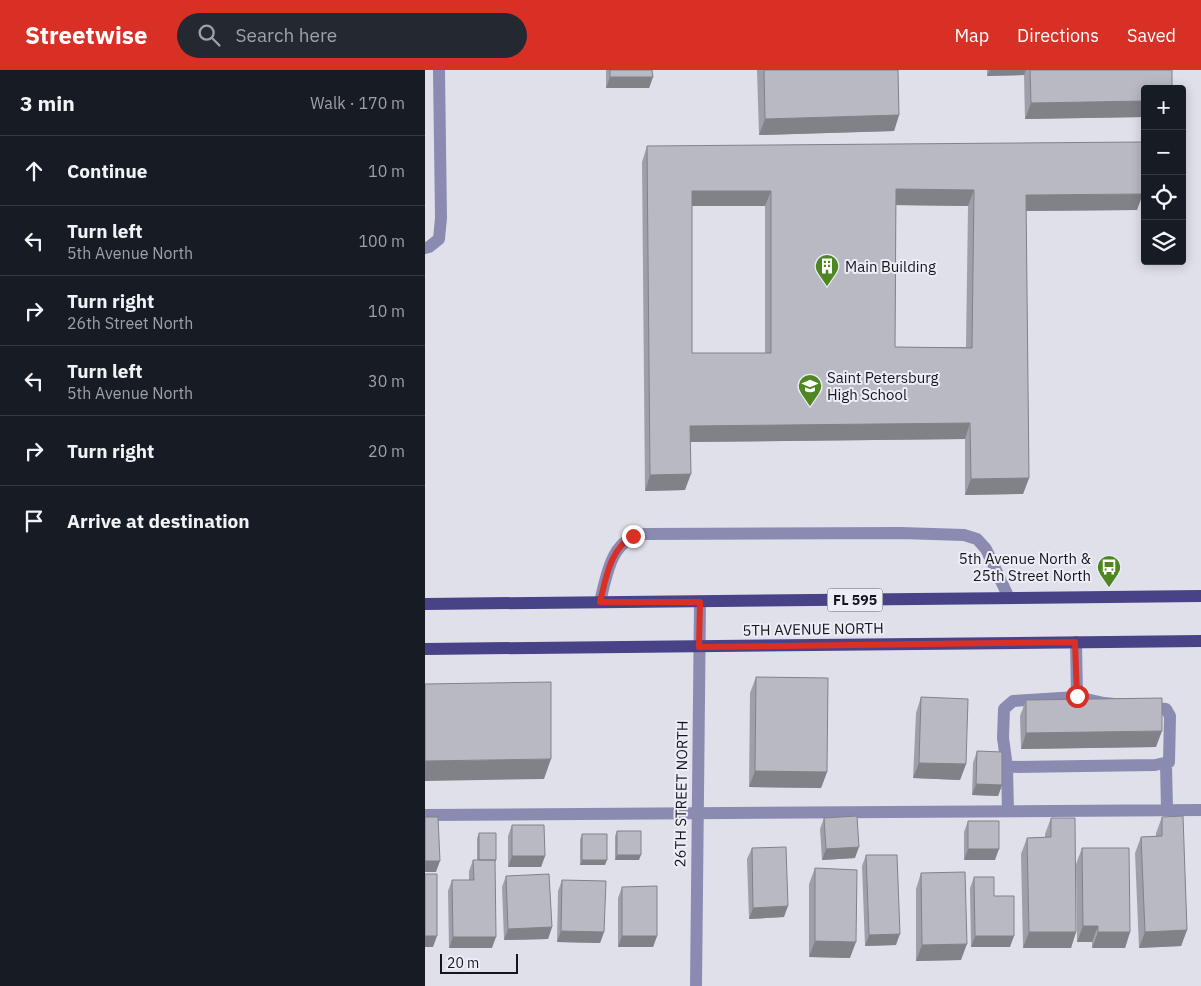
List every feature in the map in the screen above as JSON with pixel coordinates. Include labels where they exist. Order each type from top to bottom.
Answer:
[{"type":"main road","name":"5TH AVENUE NORTH","points":[[431,604],[1201,596]]},
{"type":"main road","points":[[425,612],[431,604]]},
{"type":"main road","name":"5TH AVENUE NORTH","points":[[425,649],[1201,641]]},
{"type":"street","points":[[427,248],[439,239],[441,218],[439,70]]},
{"type":"street","points":[[600,602],[610,563],[625,540],[633,536],[645,534],[901,533],[964,535],[977,539],[986,549],[1009,598]]},
{"type":"street","name":"26TH STREET NORTH","points":[[696,986],[700,602]]},
{"type":"street","points":[[1075,642],[1077,696]]},
{"type":"street","points":[[1008,811],[1007,767],[1003,738],[1004,710],[1013,701],[1077,696],[1104,703],[1167,710],[1170,716],[1169,758],[1166,764],[1167,810]]},
{"type":"street","points":[[1007,767],[1166,764]]},
{"type":"street","points":[[425,815],[1201,810]]},
{"type":"building","points":[[610,70],[652,70],[653,77],[610,77]]},
{"type":"building","points":[[764,70],[898,70],[899,115],[765,119]]},
{"type":"building","points":[[1030,70],[1172,70],[1172,85],[1141,85],[1141,101],[1031,103]]},
{"type":"building","name":"Main Building","points":[[1141,142],[1141,194],[1026,195],[1029,478],[971,479],[970,423],[690,426],[691,474],[650,475],[647,146]],"holes":[[[896,189],[974,190],[972,348],[895,347]],[[692,191],[771,191],[771,353],[692,353]]]},
{"type":"building","points":[[756,677],[828,678],[827,772],[755,771]]},
{"type":"building","points":[[551,682],[551,759],[425,761],[425,684]]},
{"type":"building","points":[[921,697],[968,699],[966,764],[919,763]]},
{"type":"building","points":[[1162,698],[1162,731],[1026,733],[1026,700]]},
{"type":"building","points":[[977,751],[1002,752],[1002,785],[976,784]]},
{"type":"building","points":[[857,816],[859,847],[826,849],[824,818]]},
{"type":"building","points":[[1183,816],[1187,930],[1145,932],[1141,837],[1162,836],[1162,817]]},
{"type":"building","points":[[425,817],[438,817],[440,861],[425,861]]},
{"type":"building","points":[[1051,818],[1075,818],[1076,932],[1029,932],[1027,838],[1051,837]]},
{"type":"building","points":[[968,821],[999,821],[999,849],[968,849]]},
{"type":"building","points":[[512,825],[544,825],[545,856],[512,856]]},
{"type":"building","points":[[617,831],[641,831],[641,855],[617,855]]},
{"type":"building","points":[[479,833],[496,833],[496,860],[479,860]]},
{"type":"building","points":[[582,834],[607,834],[607,860],[582,860]]},
{"type":"building","points":[[786,847],[788,906],[753,908],[752,848]]},
{"type":"building","points":[[1082,848],[1129,848],[1130,932],[1098,932],[1098,926],[1083,926]]},
{"type":"building","points":[[866,855],[897,855],[900,934],[869,935]]},
{"type":"building","points":[[473,860],[495,860],[496,937],[453,937],[452,880],[474,880]]},
{"type":"building","points":[[815,868],[857,870],[856,942],[815,941]]},
{"type":"building","points":[[965,872],[967,944],[922,945],[921,873]]},
{"type":"building","points":[[425,874],[437,874],[437,936],[425,936]]},
{"type":"building","points":[[549,874],[552,927],[508,929],[506,876]]},
{"type":"building","points":[[974,877],[994,877],[994,896],[1014,896],[1014,936],[975,936]]},
{"type":"building","points":[[562,880],[606,881],[604,932],[561,931]]},
{"type":"building","points":[[657,886],[657,936],[622,936],[622,887]]},
{"type":"place","name":"Main Building","points":[[827,287]]},
{"type":"place","name":"Saint Petersburg High School","points":[[810,407]]},
{"type":"place","name":"5th Avenue North & 25th Street North","points":[[1109,588]]},
{"type":"route","points":[[633,536],[625,540],[610,563],[600,602],[700,602],[699,647],[1075,642],[1077,696]]}]
